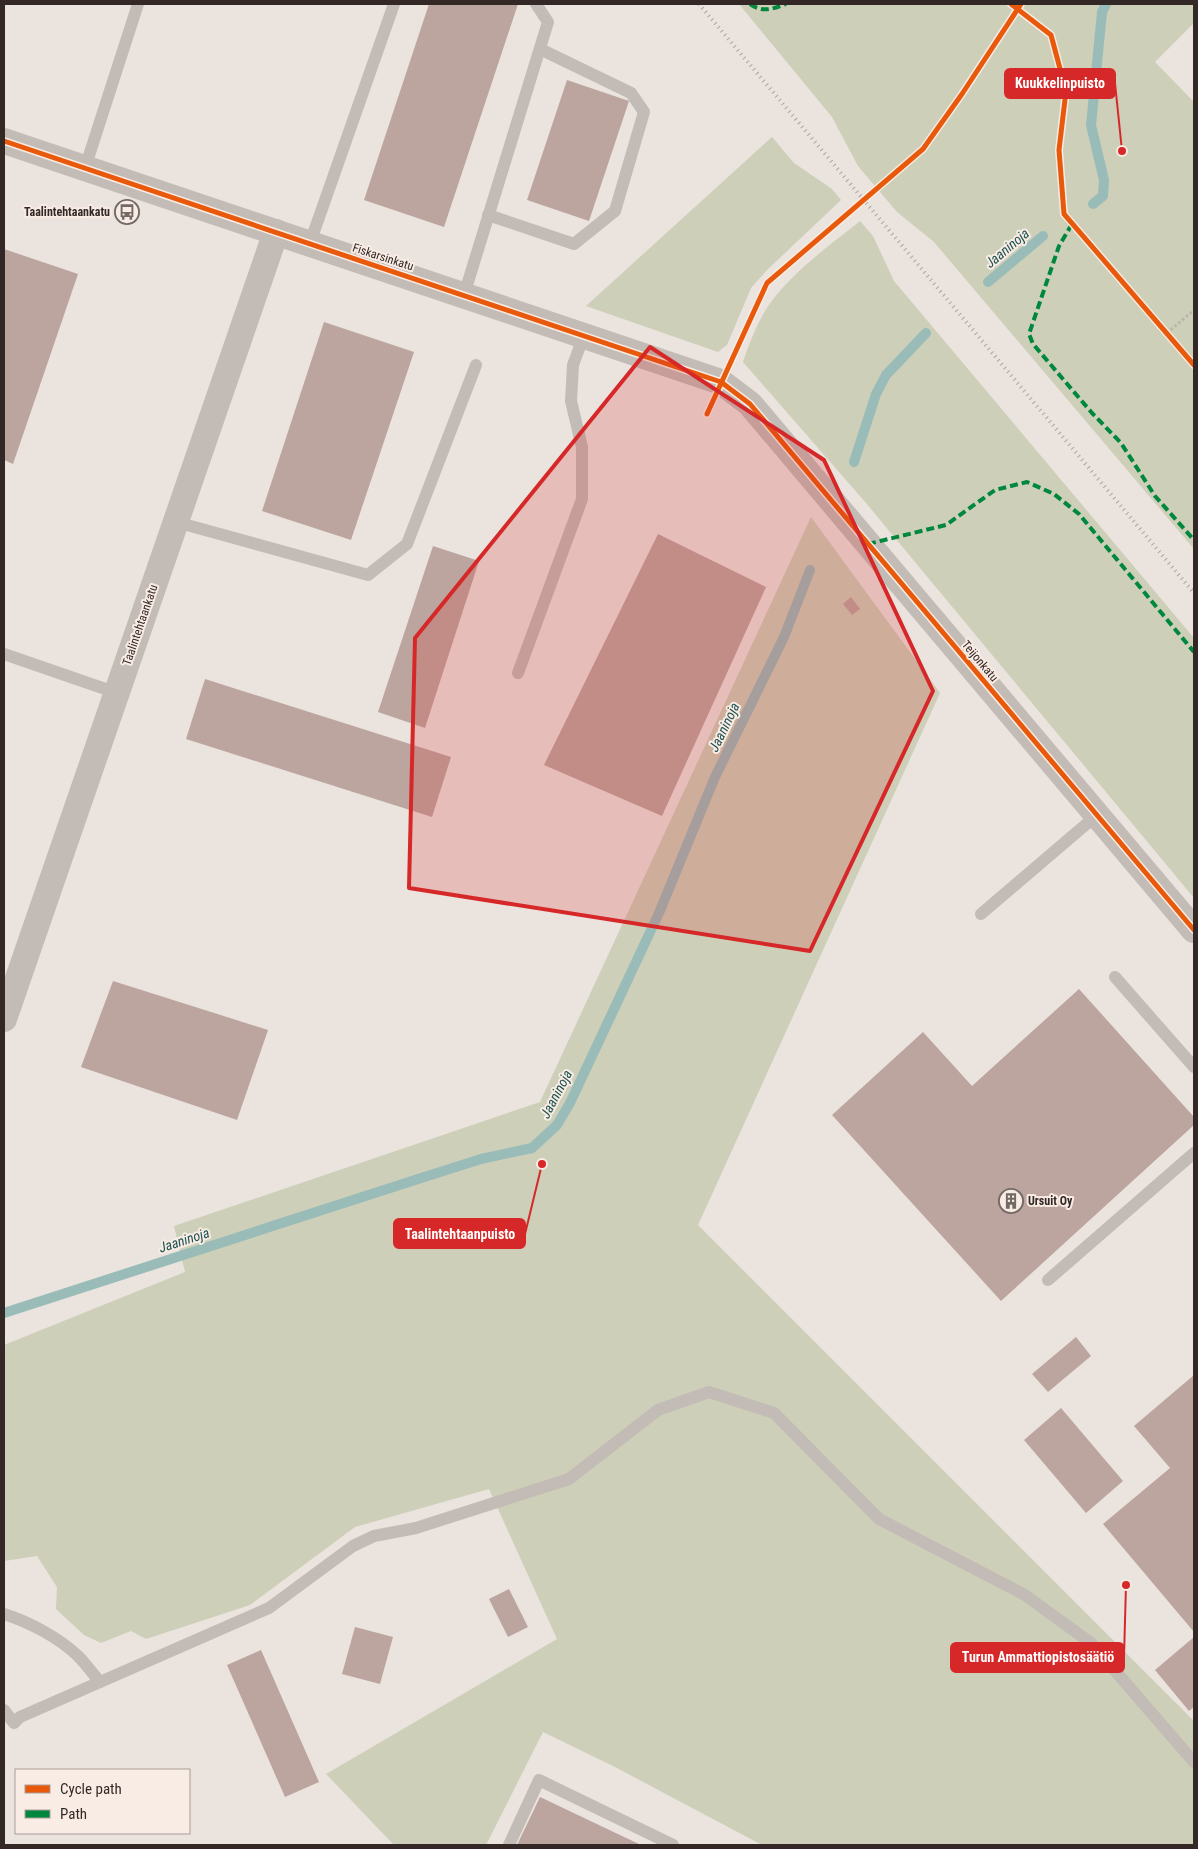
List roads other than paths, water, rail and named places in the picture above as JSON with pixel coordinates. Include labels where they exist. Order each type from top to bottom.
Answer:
[{"type":"street","name":"Fiskarsinkatu","points":[[4,141],[722,382],[750,404]]},
{"type":"street","name":"Taalintehtaankatu","points":[[4,1019],[276,232]]},
{"type":"street","name":"Teijonkatu","points":[[750,404],[1194,930]]},
{"type":"lane","points":[[85,168],[138,4]]},
{"type":"lane","points":[[310,243],[394,4]]},
{"type":"lane","points":[[464,295],[548,22],[536,4]]},
{"type":"lane","points":[[488,215],[574,244],[615,211],[644,112],[631,93],[540,49]]},
{"type":"lane","points":[[518,673],[582,499],[582,447],[571,401],[574,365],[584,335]]},
{"type":"lane","points":[[176,522],[368,575],[407,544],[476,365]]},
{"type":"lane","points":[[4,654],[117,693]]},
{"type":"lane","points":[[981,914],[1097,815]]},
{"type":"lane","points":[[1116,977],[1194,1067]]},
{"type":"lane","points":[[1048,1280],[1194,1153]]},
{"type":"lane","points":[[4,1710],[14,1723],[20,1717],[269,1608],[354,1546],[374,1536],[416,1528],[569,1479],[658,1410],[709,1392],[774,1414],[880,1519],[1025,1595],[1091,1643],[1194,1762]]},
{"type":"lane","points":[[4,1614],[54,1638],[77,1655],[100,1682]]},
{"type":"lane","points":[[509,1845],[539,1780],[673,1845]]},
{"type":"waterway","name":"Jaaninoja","points":[[1093,204],[1103,196],[1104,180],[1091,125],[1102,12],[1106,4]]},
{"type":"waterway","name":"Jaaninoja","points":[[988,282],[1043,236]]},
{"type":"waterway","name":"Jaaninoja","points":[[854,462],[876,394],[886,375],[926,333]]},
{"type":"waterway","name":"Jaaninoja","points":[[4,1313],[481,1159],[532,1148],[557,1125],[570,1103],[659,913],[715,777],[784,637],[810,570]]},
{"type":"railway","points":[[699,4],[1194,593]]},
{"type":"place","name":"Kuukkelinpuisto","points":[[1122,151]]},
{"type":"place","name":"Taalintehtaankatu","points":[[127,212]]},
{"type":"place","name":"Taalintehtaanpuisto","points":[[542,1164]]},
{"type":"place","name":"Ursuit Oy","points":[[1011,1201]]},
{"type":"place","name":"Turun Ammattiopistosäätiö","points":[[1126,1585]]}]
